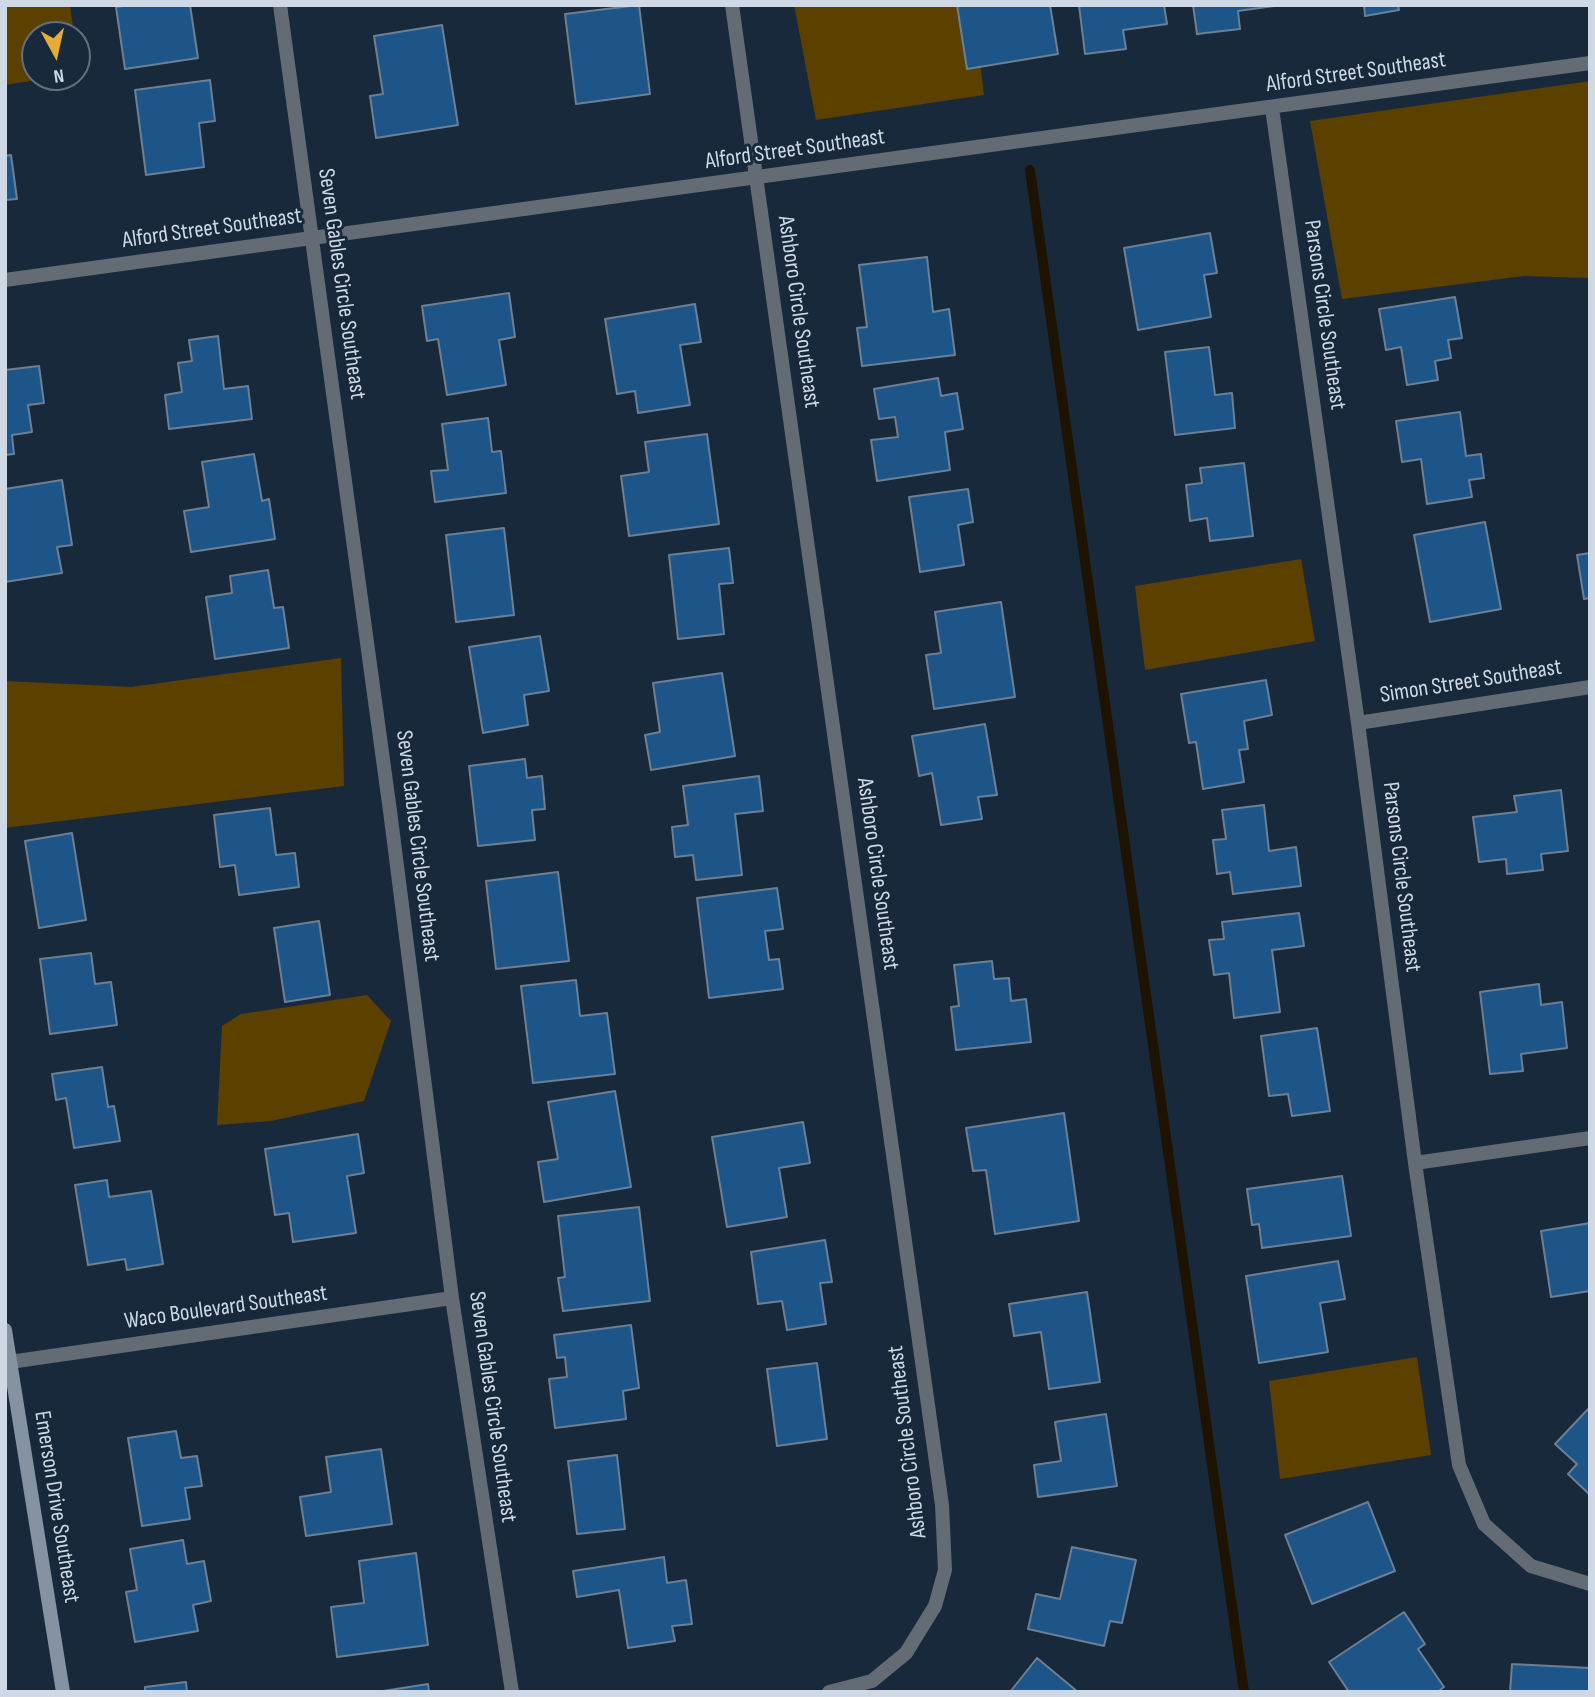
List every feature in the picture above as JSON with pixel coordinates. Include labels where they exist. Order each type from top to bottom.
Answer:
[{"type":"street","name":"Seven Gables Circle Southeast","points":[[280,5],[452,1298],[512,1692]]},
{"type":"street","name":"Ashboro Circle Southeast","points":[[732,5],[942,1506],[944,1570],[935,1606],[906,1653],[872,1681],[828,1692]]},
{"type":"street","name":"Alford Street Southeast","points":[[5,280],[1272,108],[1590,62]]},
{"type":"street","name":"Parsons Circle Southeast","points":[[1272,108],[1358,723],[1415,1164],[1459,1465],[1484,1524],[1531,1566],[1590,1584]]},
{"type":"street","name":"Simon Street Southeast","points":[[1358,723],[1590,687]]},
{"type":"street","points":[[1415,1164],[1590,1138]]},
{"type":"street","name":"Waco Boulevard Southeast","points":[[7,1362],[452,1298]]},
{"type":"street","name":"Emerson Drive Southeast","points":[[5,1330],[7,1362],[63,1692]]},
{"type":"shaded area","points":[[5,5],[70,5],[72,21],[21,21],[21,82],[5,85]]},
{"type":"shaded area","points":[[794,5],[973,5],[984,95],[816,120]]},
{"type":"shaded area","points":[[1590,81],[1590,278],[1524,276],[1342,299],[1310,121]]},
{"type":"shaded area","points":[[1301,559],[1315,641],[1145,670],[1135,586]]},
{"type":"shaded area","points":[[341,658],[344,786],[5,828],[5,681],[131,687]]},
{"type":"shaded area","points":[[367,995],[391,1021],[364,1101],[271,1121],[217,1125],[222,1026],[241,1014]]},
{"type":"shaded area","points":[[1417,1357],[1431,1455],[1280,1479],[1269,1381]]},
{"type":"building","points":[[190,5],[198,58],[125,69],[116,7]]},
{"type":"building","points":[[639,5],[650,94],[576,104],[565,14]]},
{"type":"building","points":[[957,5],[1050,5],[1058,54],[967,69]]},
{"type":"building","points":[[1079,5],[1164,5],[1167,24],[1123,30],[1126,49],[1085,54]]},
{"type":"building","points":[[1193,5],[1281,5],[1238,11],[1240,29],[1197,34]]},
{"type":"building","points":[[1364,5],[1398,5],[1399,10],[1365,16]]},
{"type":"building","points":[[442,25],[458,125],[376,138],[370,96],[383,94],[374,36]]},
{"type":"building","points":[[210,80],[215,121],[199,123],[204,167],[146,175],[135,90]]},
{"type":"building","points":[[11,155],[17,199],[5,200],[5,156]]},
{"type":"building","points":[[1210,233],[1217,273],[1204,275],[1211,317],[1138,330],[1124,248]]},
{"type":"building","points":[[927,257],[933,312],[949,309],[955,355],[862,366],[857,328],[867,327],[859,265]]},
{"type":"building","points":[[509,293],[515,337],[499,340],[506,385],[447,395],[438,339],[427,341],[422,306]]},
{"type":"building","points":[[1455,297],[1462,338],[1448,340],[1451,358],[1435,361],[1438,380],[1407,385],[1401,347],[1386,350],[1379,309]]},
{"type":"building","points":[[695,304],[701,342],[680,345],[690,405],[638,413],[635,391],[617,394],[605,319]]},
{"type":"building","points":[[218,336],[224,389],[248,386],[252,419],[169,429],[165,395],[182,392],[178,363],[192,361],[189,340]]},
{"type":"building","points":[[1209,347],[1215,395],[1232,393],[1235,428],[1175,435],[1165,352]]},
{"type":"building","points":[[39,366],[44,403],[28,405],[32,432],[12,435],[14,454],[5,455],[5,370]]},
{"type":"building","points":[[938,378],[941,396],[957,393],[963,429],[945,432],[950,470],[877,481],[871,440],[898,437],[895,417],[879,419],[874,389]]},
{"type":"building","points":[[1460,412],[1466,456],[1481,454],[1484,478],[1469,480],[1472,497],[1427,504],[1421,459],[1402,462],[1396,421]]},
{"type":"building","points":[[488,418],[492,452],[501,451],[506,493],[435,502],[431,471],[448,470],[442,424]]},
{"type":"building","points":[[707,434],[719,524],[629,536],[621,476],[649,472],[645,442]]},
{"type":"building","points":[[254,454],[262,501],[269,499],[275,539],[191,552],[184,511],[209,507],[202,462]]},
{"type":"building","points":[[1244,463],[1253,536],[1210,541],[1207,518],[1190,521],[1186,485],[1202,483],[1200,468]]},
{"type":"building","points":[[62,480],[72,545],[57,547],[62,573],[5,582],[5,489]]},
{"type":"building","points":[[968,489],[973,522],[958,525],[964,565],[920,572],[909,497]]},
{"type":"building","points":[[1485,522],[1501,609],[1430,622],[1414,535]]},
{"type":"building","points":[[504,528],[514,615],[456,622],[446,535]]},
{"type":"building","points":[[729,548],[733,583],[719,584],[724,634],[678,639],[669,555]]},
{"type":"building","points":[[1590,553],[1590,598],[1584,599],[1577,555]]},
{"type":"building","points":[[268,570],[274,608],[283,607],[289,648],[215,659],[206,597],[232,593],[230,576]]},
{"type":"building","points":[[1001,602],[1015,697],[934,709],[926,655],[941,653],[935,612]]},
{"type":"building","points":[[540,636],[549,691],[524,695],[528,725],[483,733],[469,647]]},
{"type":"building","points":[[722,673],[735,756],[651,770],[645,735],[660,732],[653,683]]},
{"type":"building","points":[[1266,680],[1272,715],[1244,721],[1248,749],[1239,750],[1244,782],[1203,789],[1196,742],[1189,743],[1181,694]]},
{"type":"building","points":[[985,724],[997,795],[978,797],[982,819],[941,825],[932,773],[919,776],[912,736]]},
{"type":"building","points":[[525,759],[527,778],[542,776],[545,809],[532,810],[535,840],[478,846],[469,766]]},
{"type":"building","points":[[759,776],[763,811],[735,814],[742,875],[696,880],[693,855],[675,857],[672,827],[688,825],[683,786]]},
{"type":"building","points":[[1561,790],[1568,851],[1541,854],[1543,870],[1507,874],[1506,859],[1479,862],[1473,817],[1517,812],[1514,796]]},
{"type":"building","points":[[1264,805],[1269,851],[1296,847],[1301,886],[1233,894],[1230,872],[1217,874],[1213,840],[1226,839],[1222,810]]},
{"type":"building","points":[[270,808],[276,855],[295,853],[299,887],[239,895],[235,865],[220,867],[214,815]]},
{"type":"building","points":[[72,833],[86,920],[39,928],[25,841]]},
{"type":"building","points":[[558,872],[569,961],[496,969],[486,881]]},
{"type":"building","points":[[777,888],[783,929],[765,931],[769,960],[779,959],[783,989],[709,998],[697,898]]},
{"type":"building","points":[[1299,913],[1304,946],[1272,950],[1280,1012],[1234,1018],[1229,973],[1214,975],[1209,940],[1224,939],[1222,922]]},
{"type":"building","points":[[319,921],[330,995],[285,1002],[274,928]]},
{"type":"building","points":[[91,953],[95,984],[111,982],[117,1025],[50,1034],[40,959]]},
{"type":"building","points":[[992,961],[994,979],[1009,978],[1011,1001],[1026,999],[1031,1042],[956,1050],[951,1007],[959,1006],[954,965]]},
{"type":"building","points":[[576,980],[580,1016],[607,1013],[615,1074],[533,1083],[521,986]]},
{"type":"building","points":[[1539,984],[1541,1005],[1562,1002],[1567,1048],[1521,1054],[1523,1071],[1490,1074],[1480,992]]},
{"type":"building","points":[[1317,1028],[1330,1111],[1292,1116],[1288,1094],[1269,1096],[1261,1036]]},
{"type":"building","points":[[102,1067],[108,1107],[114,1106],[120,1141],[74,1148],[66,1098],[56,1100],[52,1074]]},
{"type":"building","points":[[615,1091],[631,1187],[544,1202],[538,1162],[558,1159],[548,1102]]},
{"type":"building","points":[[1064,1113],[1079,1221],[995,1234],[986,1170],[973,1171],[966,1128]]},
{"type":"building","points":[[803,1122],[810,1163],[779,1168],[787,1217],[727,1227],[712,1137]]},
{"type":"building","points":[[358,1134],[364,1173],[347,1176],[356,1233],[293,1242],[289,1213],[275,1215],[265,1149]]},
{"type":"building","points":[[1342,1176],[1351,1236],[1262,1248],[1259,1224],[1252,1225],[1247,1189]]},
{"type":"building","points":[[107,1180],[109,1197],[151,1191],[163,1264],[127,1270],[125,1259],[88,1265],[75,1185]]},
{"type":"building","points":[[639,1207],[650,1301],[563,1311],[558,1278],[565,1277],[558,1216]]},
{"type":"building","points":[[1590,1223],[1590,1291],[1551,1297],[1541,1231]]},
{"type":"building","points":[[825,1240],[832,1282],[820,1283],[826,1324],[787,1330],[782,1301],[758,1304],[751,1252]]},
{"type":"building","points":[[1338,1261],[1345,1299],[1320,1303],[1328,1352],[1259,1363],[1246,1276]]},
{"type":"building","points":[[1087,1292],[1100,1382],[1049,1389],[1041,1332],[1014,1336],[1009,1304]]},
{"type":"building","points":[[631,1325],[639,1388],[623,1391],[626,1419],[555,1428],[549,1379],[567,1377],[565,1357],[557,1358],[554,1335]]},
{"type":"building","points":[[817,1363],[827,1439],[777,1446],[767,1369]]},
{"type":"building","points":[[1590,1407],[1590,1495],[1568,1474],[1577,1464],[1555,1444]]},
{"type":"building","points":[[1106,1414],[1117,1486],[1038,1497],[1034,1465],[1061,1461],[1055,1422]]},
{"type":"building","points":[[176,1431],[181,1458],[197,1456],[202,1486],[185,1488],[190,1519],[142,1526],[128,1438]]},
{"type":"building","points":[[381,1449],[392,1524],[306,1536],[300,1497],[331,1492],[326,1457]]},
{"type":"building","points":[[617,1455],[625,1529],[577,1534],[568,1461]]},
{"type":"building","points":[[1368,1502],[1395,1571],[1312,1604],[1285,1535]]},
{"type":"building","points":[[183,1540],[187,1564],[204,1561],[211,1601],[193,1605],[198,1631],[135,1642],[126,1592],[137,1590],[130,1549]]},
{"type":"building","points":[[1072,1547],[1136,1560],[1122,1623],[1110,1621],[1104,1646],[1028,1629],[1036,1594],[1060,1599]]},
{"type":"building","points":[[416,1553],[428,1645],[337,1657],[331,1607],[364,1603],[359,1561]]},
{"type":"building","points":[[664,1557],[667,1583],[686,1580],[692,1624],[672,1626],[675,1641],[628,1648],[619,1590],[577,1597],[573,1571]]},
{"type":"building","points":[[1404,1612],[1425,1644],[1418,1649],[1444,1687],[1437,1692],[1349,1692],[1329,1662]]},
{"type":"building","points":[[1037,1658],[1078,1692],[1010,1692]]},
{"type":"building","points":[[1512,1664],[1590,1668],[1590,1692],[1510,1692]]},
{"type":"building","points":[[186,1682],[187,1692],[145,1692],[145,1687]]},
{"type":"building","points":[[428,1684],[429,1692],[377,1692]]},
{"type":"waterway","points":[[1030,170],[1244,1692]]}]
